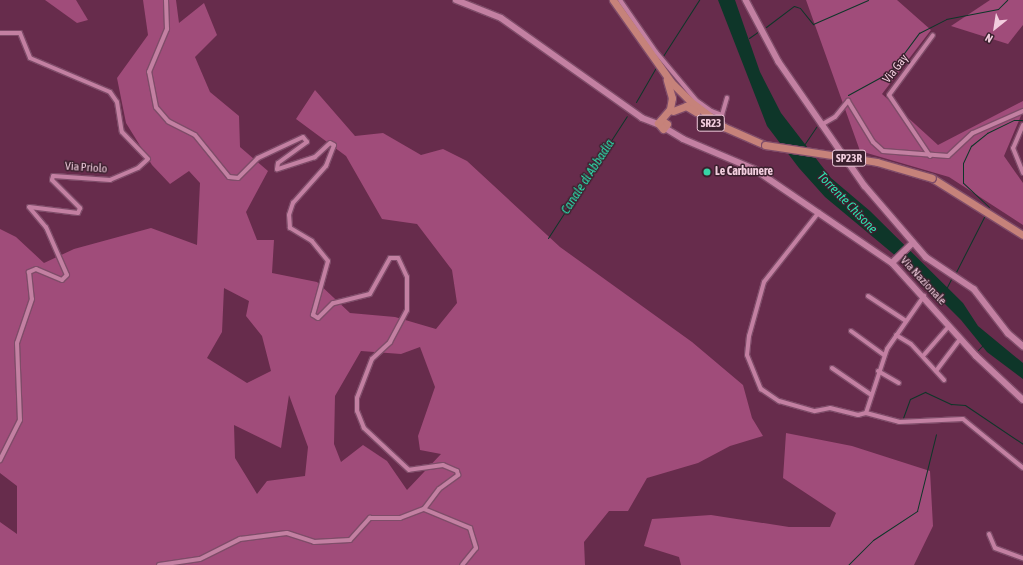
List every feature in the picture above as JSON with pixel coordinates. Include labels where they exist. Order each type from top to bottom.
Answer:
[{"type":"main road","name":"Via Nazionale","points":[[456,0],[501,18],[642,118],[663,124],[683,139],[754,169],[892,263],[924,296],[960,339],[1023,400]]},
{"type":"main road","name":"SP23R","points":[[612,0],[660,68],[679,91],[717,123],[765,145],[877,162],[932,178],[1023,235]]},
{"type":"main road","points":[[660,68],[672,98],[663,124]]},
{"type":"main road","points":[[663,124],[673,111],[679,91]]},
{"type":"main road","name":"SR23","points":[[673,111],[689,107],[735,137],[752,140]]},
{"type":"street","points":[[159,565],[200,559],[240,539],[287,533],[314,542],[350,540],[370,518],[400,518],[424,509],[439,489],[455,479],[457,471],[434,465],[409,470],[364,428],[356,405],[372,359],[390,342],[407,310],[407,277],[401,261],[395,256],[390,258],[370,294],[333,303],[314,318],[328,261],[312,241],[290,228],[289,215],[293,203],[326,166],[334,145],[330,143],[315,157],[276,170],[278,163],[307,142],[302,137],[258,158],[238,178],[229,177],[195,135],[168,121],[156,107],[149,72],[167,29],[166,0]]},
{"type":"street","points":[[620,0],[656,52],[696,100],[710,111],[722,115],[727,98]]},
{"type":"street","points":[[746,0],[778,62],[820,125],[865,186],[913,243],[929,259],[974,290],[1008,333],[1023,346]]},
{"type":"street","name":"Via Priolo","points":[[0,33],[4,36],[20,33],[30,58],[110,92],[117,102],[122,132],[148,159],[138,168],[110,180],[52,176],[52,180],[80,208],[78,213],[29,206],[46,227],[67,275],[62,280],[36,269],[29,272],[31,302],[17,343],[20,420],[0,460]]},
{"type":"street","name":"Via Gay","points":[[930,156],[889,95],[933,35]]},
{"type":"street","points":[[820,125],[834,117],[848,102],[878,148],[894,154],[948,156],[973,133],[1023,111]]},
{"type":"street","points":[[1023,125],[1013,148],[1023,173]]},
{"type":"street","points":[[819,212],[764,282],[748,336],[747,355],[761,389],[779,401],[815,411],[830,408],[858,415],[866,413],[899,422],[963,419],[1023,468]]},
{"type":"street","points":[[892,263],[913,243]]},
{"type":"street","points":[[868,296],[906,321]]},
{"type":"street","points":[[866,413],[870,394],[884,355],[896,335],[924,296]]},
{"type":"street","points":[[923,356],[949,326]]},
{"type":"street","points":[[851,331],[884,355]]},
{"type":"street","points":[[896,335],[923,356],[944,380]]},
{"type":"street","points":[[936,371],[960,339]]},
{"type":"street","points":[[832,368],[870,394]]},
{"type":"street","points":[[878,371],[899,383]]},
{"type":"street","points":[[424,509],[470,528],[476,548],[462,565]]},
{"type":"street","points":[[989,534],[995,548],[1023,558]]},
{"type":"shaded area","points":[[45,0],[76,0],[88,20],[77,23]]},
{"type":"shaded area","points":[[143,0],[176,0],[179,23],[204,3],[217,35],[195,57],[210,92],[239,116],[240,147],[268,171],[246,212],[257,240],[274,240],[272,273],[317,282],[350,313],[395,317],[436,329],[457,303],[452,270],[417,224],[382,219],[346,156],[296,119],[315,90],[355,136],[383,133],[421,155],[443,149],[467,161],[560,247],[692,342],[743,385],[752,418],[763,436],[730,446],[698,463],[647,478],[628,511],[609,511],[584,542],[585,565],[0,565],[0,522],[17,534],[17,486],[0,473],[0,229],[16,237],[44,263],[74,249],[151,228],[197,245],[200,183],[189,171],[170,184],[152,165],[126,123],[117,78],[148,35]],"holes":[[[224,288],[249,301],[246,316],[262,336],[271,371],[247,383],[207,358],[222,332]],[[420,347],[435,387],[418,436],[420,450],[441,454],[407,490],[387,461],[363,445],[341,462],[334,444],[335,396],[361,351],[401,354]],[[289,395],[308,447],[305,476],[267,481],[257,494],[235,458],[234,425],[281,448]]]},
{"type":"shaded area","points":[[806,0],[897,0],[931,30],[882,94],[938,145],[1023,101],[1023,111],[1004,156],[1023,183],[1023,225],[949,177],[860,151]]},
{"type":"shaded area","points":[[990,0],[1023,0],[1023,25],[1008,44],[951,26]]},
{"type":"shaded area","points":[[786,433],[852,446],[930,471],[933,526],[914,565],[681,565],[679,557],[644,546],[652,519],[711,515],[789,527],[830,527],[836,513],[783,478]]},
{"type":"water","name":"Torrente Chisone","points":[[718,0],[735,0],[760,72],[781,113],[831,178],[870,211],[963,303],[978,326],[1023,363],[1023,379],[987,352],[961,320],[903,262],[825,197],[799,168],[767,126]]},
{"type":"waterway","name":"Canale di Abbadia","points":[[663,56],[699,0]]},
{"type":"waterway","points":[[766,27],[794,6],[800,8],[813,24],[868,0]]},
{"type":"waterway","points":[[848,95],[890,72],[919,33],[946,19],[998,9],[1007,0]]},
{"type":"waterway","points":[[749,38],[759,31]]},
{"type":"waterway","name":"Canale di Abbadia","points":[[636,102],[656,68]]},
{"type":"waterway","name":"Canale di Abbadia","points":[[548,238],[627,116]]},
{"type":"waterway","points":[[989,207],[963,183],[963,163],[971,146],[987,133],[1014,120],[1022,120]]},
{"type":"waterway","points":[[804,145],[816,127]]},
{"type":"waterway","points":[[956,272],[984,217]]},
{"type":"waterway","points":[[947,287],[951,279]]},
{"type":"waterway","points":[[978,350],[983,345]]},
{"type":"waterway","name":"Canale di Abbadia","points":[[903,418],[910,399],[925,392],[951,404],[965,405],[1023,444]]},
{"type":"waterway","points":[[848,565],[873,540],[917,511],[936,434]]},
{"type":"place","name":"Le Carbunere","points":[[707,172]]}]
